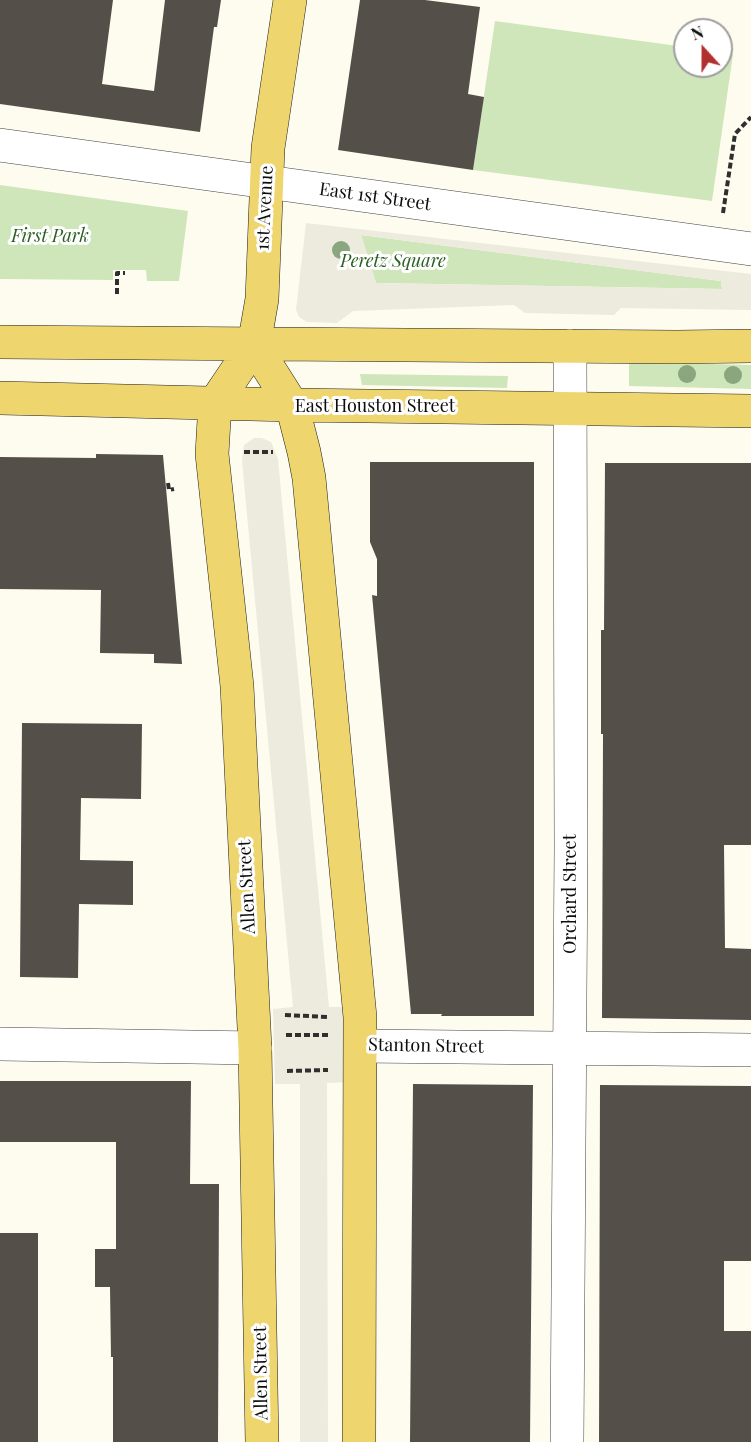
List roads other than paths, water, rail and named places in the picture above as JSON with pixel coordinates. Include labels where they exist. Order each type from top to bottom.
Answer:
[{"type":"main road","name":"1st Avenue","points":[[254,345],[262,298],[268,148],[290,0]]},
{"type":"main road","points":[[0,342],[751,346]]},
{"type":"main road","points":[[215,403],[254,345]]},
{"type":"main road","points":[[254,345],[292,405],[309,478],[352,919],[361,1046],[359,1442]]},
{"type":"main road","name":"East Houston Street","points":[[0,398],[292,405],[751,411]]},
{"type":"main road","name":"Allen Street","points":[[215,403],[212,454],[237,686],[255,1048],[262,1442]]},
{"type":"street","name":"East 1st Street","points":[[0,145],[751,249]]},
{"type":"street","name":"Orchard Street","points":[[567,1442],[570,346]]},
{"type":"street","points":[[0,1044],[255,1048]]},
{"type":"street","name":"Stanton Street","points":[[361,1046],[751,1050]]},
{"type":"park label","name":"First Park","points":[[50,236]]},
{"type":"park label","name":"Peretz Square","points":[[393,261]]}]
